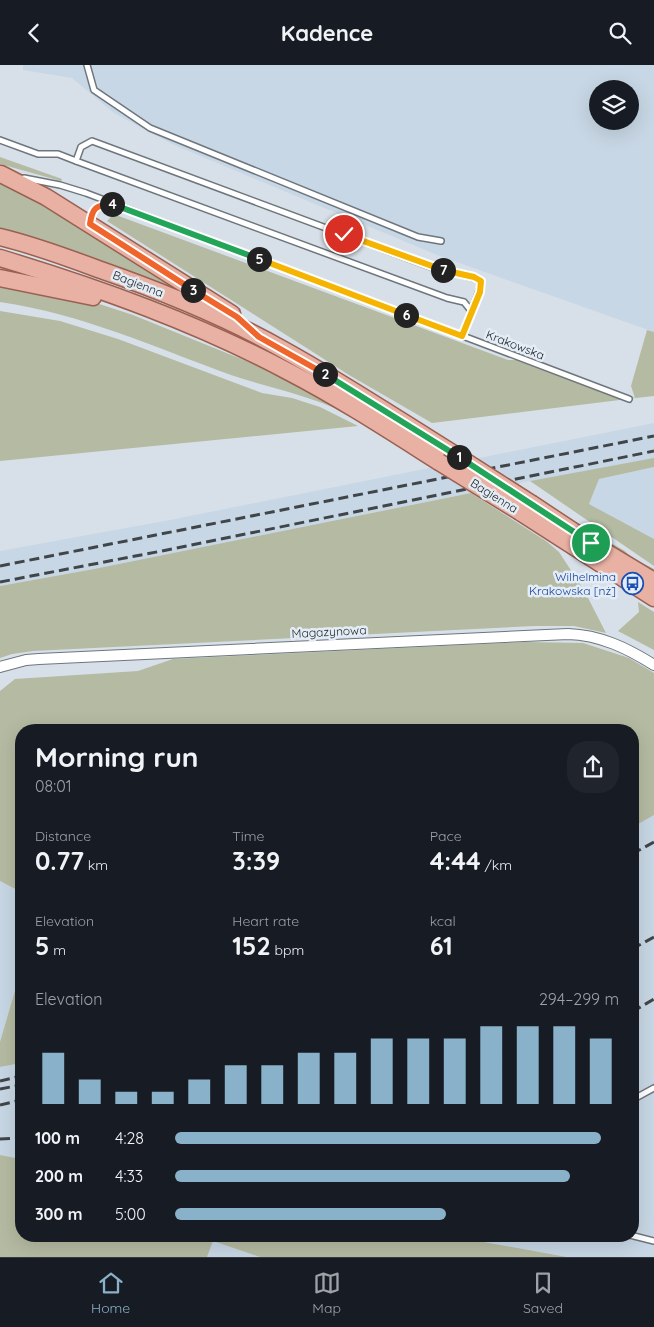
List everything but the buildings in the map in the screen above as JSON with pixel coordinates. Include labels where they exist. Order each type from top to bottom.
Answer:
[{"type":"main road","points":[[1,173],[46,197],[237,317],[259,337]]},
{"type":"main road","name":"Bagienna","points":[[0,237],[63,257],[176,298],[259,337],[326,374],[457,456],[526,508],[654,598]]},
{"type":"main road","name":"Bagienna","points":[[0,258],[86,285],[157,311],[289,371],[439,462],[591,543],[654,581]]},
{"type":"main road","points":[[0,278],[157,311]]},
{"type":"street","name":"Magazynowa","points":[[0,667],[26,660],[39,659],[568,633],[593,637],[612,643],[654,665]]},
{"type":"lane","points":[[87,65],[94,90],[150,128],[418,237],[441,241]]},
{"type":"lane","points":[[0,140],[38,154],[58,154],[464,302],[472,312]]},
{"type":"lane","points":[[76,161],[82,145],[92,141],[431,267],[478,279],[481,286],[462,336]]},
{"type":"lane","name":"Krakowska","points":[[1,173],[60,185],[86,193],[629,399]]},
{"type":"lane","points":[[90,224],[92,212],[95,208],[103,204],[113,204]]},
{"type":"lane","points":[[639,1096],[654,1088]]},
{"type":"lane","points":[[639,1237],[654,1241]]},
{"type":"shaded area","points":[[23,65],[654,65],[654,332],[437,255],[174,145],[114,113],[72,78],[23,70]]},
{"type":"shaded area","points":[[654,423],[654,461],[530,481],[94,569],[0,586],[0,551],[170,520]]},
{"type":"shaded area","points":[[654,467],[654,539],[589,504],[599,479]]},
{"type":"shaded area","points":[[654,815],[654,1257],[567,1257],[484,1242],[639,1242],[639,824]]},
{"type":"shaded area","points":[[0,881],[15,889],[15,991],[0,1042]]},
{"type":"shaded area","points":[[15,1064],[15,1158],[0,1155],[0,1067]]},
{"type":"shaded area","points":[[213,1242],[216,1242],[260,1257],[207,1257]]},
{"type":"green space","points":[[0,157],[62,179],[61,181],[0,164]]},
{"type":"green space","points":[[0,180],[24,192],[194,297],[0,232]]},
{"type":"green space","points":[[116,215],[508,360],[518,360],[575,381],[635,398],[631,386],[647,330],[654,332],[654,396],[432,423],[349,375],[107,221]]},
{"type":"green space","points":[[0,282],[87,300],[133,315],[268,370],[340,407],[339,410],[299,395],[231,375],[89,323],[30,307],[0,302]]},
{"type":"green space","points":[[0,311],[60,321],[118,339],[262,393],[292,398],[320,407],[358,426],[0,461]]},
{"type":"green space","points":[[654,458],[654,467],[599,479],[589,504],[654,539],[654,566],[530,481]]},
{"type":"green space","points":[[471,493],[546,541],[559,552],[585,592],[606,633],[574,626],[535,626],[33,651],[0,658],[0,586],[94,569]]},
{"type":"green space","points":[[556,511],[625,551],[634,559],[654,569],[654,574]]},
{"type":"green space","points":[[638,602],[654,612],[654,650],[618,631],[639,612]]},
{"type":"green space","points":[[525,642],[583,643],[629,658],[654,673],[654,815],[639,824],[639,724],[15,724],[15,889],[0,881],[0,691],[15,679],[138,671],[173,659]]},
{"type":"green space","points":[[15,991],[15,1064],[0,1067],[0,1042]]},
{"type":"green space","points":[[0,1155],[15,1158],[15,1242],[213,1242],[207,1257],[0,1257]]},
{"type":"green space","points":[[216,1242],[484,1242],[567,1257],[260,1257]]},
{"type":"railway","points":[[0,566],[654,436]]},
{"type":"railway","points":[[0,582],[654,451]]},
{"type":"railway","points":[[639,850],[654,842]]},
{"type":"railway","points":[[639,945],[654,937]]},
{"type":"railway","points":[[639,1008],[654,999]]},
{"type":"railway","points":[[0,1081],[15,1077]]},
{"type":"railway","points":[[0,1089],[15,1086]]},
{"type":"railway","points":[[0,1105],[15,1101]]},
{"type":"railway","points":[[0,1139],[15,1138]]},
{"type":"place","name":"Wilhelmina Krakowska [nż]","points":[[632,584]]},
{"type":"route","points":[[344,234],[431,267],[481,281],[480,292],[462,336],[113,204],[103,204],[95,208],[92,212],[90,224],[237,317],[259,337],[326,374],[591,543]]}]
